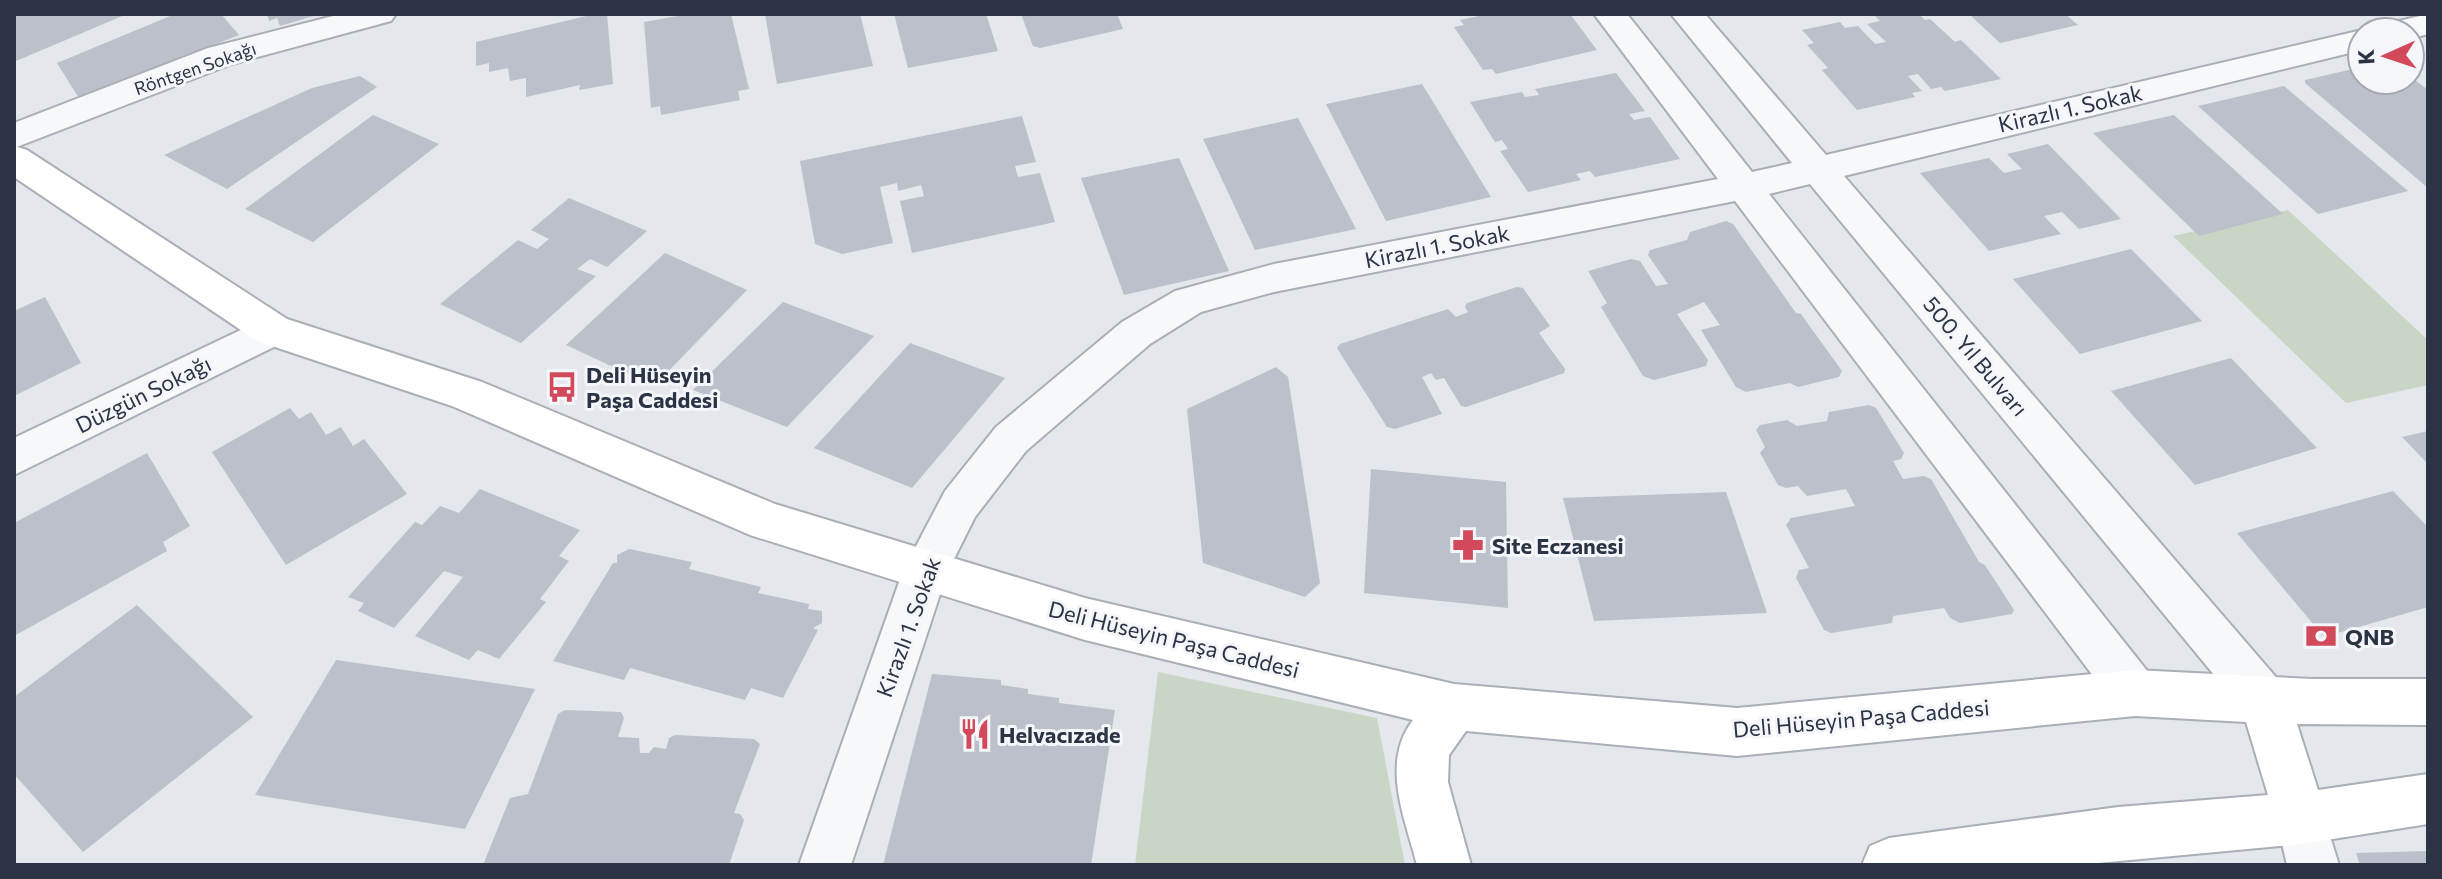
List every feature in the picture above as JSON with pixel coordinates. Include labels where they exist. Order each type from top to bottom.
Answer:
[{"type":"main road","name":"Deli Hüseyin Paşa Caddesi","points":[[14,159],[272,330],[467,394],[766,521],[1085,619],[1454,707],[1737,732],[2135,693],[2428,702]]},
{"type":"main road","points":[[2264,699],[2307,842]]},
{"type":"main road","points":[[1444,865],[1422,782],[1423,748],[1454,707]]},
{"type":"main road","points":[[1889,865],[1947,862],[2118,833],[2307,842],[2428,799]]},
{"type":"street","name":"Röntgen Sokağı","points":[[14,136],[220,56],[380,14]]},
{"type":"street","points":[[1610,14],[2135,693]]},
{"type":"street","name":"500. Yıl Bulvarı","points":[[1687,14],[2264,699]]},
{"type":"street","name":"Kirazlı 1. Sokak","points":[[825,865],[925,571],[960,504],[1011,439],[1136,333],[1189,301],[1274,278],[1744,187],[1817,167],[2346,44]]},
{"type":"street","name":"Düzgün Sokağı","points":[[14,458],[272,330]]},
{"type":"green space","points":[[2288,210],[2428,340],[2428,385],[2346,403],[2173,236]]},
{"type":"green space","points":[[1158,672],[1377,718],[1405,865],[1135,865]]},
{"type":"building","points":[[14,14],[127,14],[16,61]]},
{"type":"building","points":[[175,14],[221,14],[239,35],[79,98],[57,63]]},
{"type":"building","points":[[267,14],[317,15],[280,26],[277,18],[269,21]]},
{"type":"building","points":[[595,14],[607,14],[613,84],[579,90],[580,85],[526,97],[526,78],[510,81],[508,68],[489,72],[489,63],[476,66],[476,42]]},
{"type":"building","points":[[689,14],[731,14],[749,89],[738,91],[740,100],[661,115],[660,106],[651,108],[644,22]]},
{"type":"building","points":[[765,14],[860,14],[873,66],[777,84]]},
{"type":"building","points":[[894,14],[986,14],[998,51],[908,68]]},
{"type":"building","points":[[1021,14],[1117,14],[1123,29],[1040,48],[1033,46]]},
{"type":"building","points":[[1488,14],[1570,14],[1597,50],[1496,74],[1492,69],[1483,70],[1454,27],[1464,25],[1460,20]]},
{"type":"building","points":[[1919,14],[1925,20],[1930,19],[1955,42],[1961,40],[2001,79],[1945,91],[1941,87],[1931,89],[1918,74],[1908,76],[1922,91],[1912,93],[1915,97],[1857,110],[1822,70],[1828,68],[1807,45],[1814,43],[1802,30],[1840,22],[1845,28],[1858,26],[1875,44],[1886,42],[1867,24],[1880,21],[1874,15]]},
{"type":"building","points":[[1969,14],[2065,14],[2078,25],[2000,43]]},
{"type":"building","points":[[2346,71],[2346,96],[2426,96],[2426,88],[2428,90],[2428,188],[2305,83],[2305,80]]},
{"type":"building","points":[[1616,73],[1645,111],[1629,114],[1634,120],[1650,117],[1680,159],[1595,177],[1590,171],[1576,174],[1581,180],[1528,192],[1500,151],[1508,149],[1502,140],[1495,142],[1470,102],[1522,92],[1525,97],[1539,95],[1535,89]]},
{"type":"building","points":[[360,76],[377,87],[227,189],[164,155],[312,88]]},
{"type":"building","points":[[1422,84],[1491,197],[1386,221],[1326,104]]},
{"type":"building","points":[[2284,86],[2408,191],[2318,214],[2198,106]]},
{"type":"building","points":[[373,115],[439,144],[313,242],[245,209]]},
{"type":"building","points":[[2174,115],[2283,214],[2199,236],[2093,133]]},
{"type":"building","points":[[1022,116],[1036,162],[1015,166],[1018,177],[1040,173],[1055,222],[912,253],[900,201],[924,196],[921,185],[898,191],[897,183],[880,187],[893,243],[842,254],[815,244],[800,161]]},
{"type":"building","points":[[1298,118],[1356,229],[1255,250],[1203,139]]},
{"type":"building","points":[[2048,144],[2121,219],[2079,229],[2062,212],[2044,216],[2061,234],[1989,251],[1920,173],[1989,158],[2004,173],[2022,169],[2007,154]]},
{"type":"building","points":[[1179,158],[1229,271],[1124,295],[1081,178]]},
{"type":"building","points":[[569,198],[647,231],[607,267],[590,259],[577,269],[596,276],[521,343],[440,304],[518,240],[537,249],[549,239],[531,230]]},
{"type":"building","points":[[1726,221],[1733,224],[1796,313],[1801,314],[1842,371],[1839,377],[1798,387],[1790,383],[1746,392],[1736,387],[1701,330],[1720,325],[1704,302],[1677,314],[1708,360],[1706,366],[1654,380],[1643,376],[1601,307],[1607,303],[1588,271],[1631,259],[1640,261],[1656,286],[1668,284],[1648,255],[1650,250],[1687,240],[1690,232]]},
{"type":"building","points":[[2131,249],[2202,321],[2080,354],[2013,279]]},
{"type":"building","points":[[665,253],[747,290],[654,386],[566,345]]},
{"type":"building","points":[[1517,287],[1523,288],[1550,326],[1539,333],[1565,369],[1564,373],[1466,407],[1461,406],[1444,378],[1436,380],[1431,373],[1422,377],[1442,414],[1395,429],[1387,427],[1337,348],[1340,344],[1448,309],[1456,317],[1468,312],[1465,307],[1467,303]]},
{"type":"building","points":[[45,297],[81,363],[14,396],[14,311]]},
{"type":"building","points":[[783,302],[874,336],[787,427],[693,390]]},
{"type":"building","points":[[910,343],[1005,378],[912,488],[814,448]]},
{"type":"building","points":[[2231,358],[2317,448],[2195,485],[2111,391]]},
{"type":"building","points":[[1276,367],[1288,377],[1320,583],[1305,597],[1203,563],[1187,409]]},
{"type":"building","points":[[1869,405],[1876,408],[1904,453],[1901,459],[1893,461],[1903,479],[1924,476],[1931,479],[1979,562],[1985,565],[2014,610],[2012,614],[1960,623],[1950,618],[1944,608],[1893,616],[1892,623],[1831,633],[1824,630],[1796,578],[1799,570],[1809,568],[1786,525],[1791,518],[1855,506],[1846,489],[1807,496],[1798,486],[1786,488],[1778,485],[1760,453],[1765,447],[1756,430],[1760,425],[1787,420],[1797,426],[1827,421],[1829,412]]},
{"type":"building","points":[[290,408],[299,419],[311,412],[326,435],[341,427],[353,446],[364,439],[407,494],[286,565],[212,452]]},
{"type":"building","points":[[2428,431],[2428,464],[2402,437]]},
{"type":"building","points":[[147,453],[190,526],[163,542],[167,551],[14,636],[14,523]]},
{"type":"building","points":[[1371,469],[1506,482],[1508,608],[1364,593]]},
{"type":"building","points":[[480,489],[580,530],[559,556],[569,561],[540,599],[546,602],[499,659],[478,650],[469,660],[415,636],[463,577],[444,571],[394,628],[358,611],[364,603],[348,597],[415,522],[422,525],[440,506],[459,513]]},
{"type":"building","points":[[2393,491],[2428,527],[2428,607],[2324,637],[2237,533]]},
{"type":"building","points":[[1726,492],[1767,613],[1594,621],[1563,498]]},
{"type":"building","points":[[629,549],[692,562],[689,569],[761,587],[758,593],[809,604],[808,609],[822,611],[822,623],[813,628],[818,630],[783,698],[751,688],[745,700],[630,668],[624,680],[553,661],[613,563],[617,563],[617,555]]},
{"type":"building","points":[[137,605],[253,717],[83,852],[14,774],[14,697]]},
{"type":"building","points":[[336,660],[535,689],[465,829],[255,795]]},
{"type":"building","points":[[932,674],[1001,680],[1001,685],[1028,689],[1028,694],[1059,698],[1059,703],[1115,710],[1091,865],[883,865]]},
{"type":"building","points":[[565,710],[621,712],[624,718],[618,737],[639,738],[640,753],[649,753],[654,747],[666,749],[669,738],[675,735],[754,739],[760,744],[734,813],[740,814],[744,820],[729,865],[483,865],[510,798],[528,794],[558,714]]},
{"type":"building","points":[[2428,851],[2428,865],[2360,865],[2356,853]]},
{"type":"place","name":"Deli Hüseyin Paşa Caddesi","points":[[562,387]]},
{"type":"place","name":"Site Eczanesi","points":[[1468,545]]},
{"type":"place","name":"QNB","points":[[2321,636]]},
{"type":"place","name":"Helvacızade","points":[[975,734]]}]
